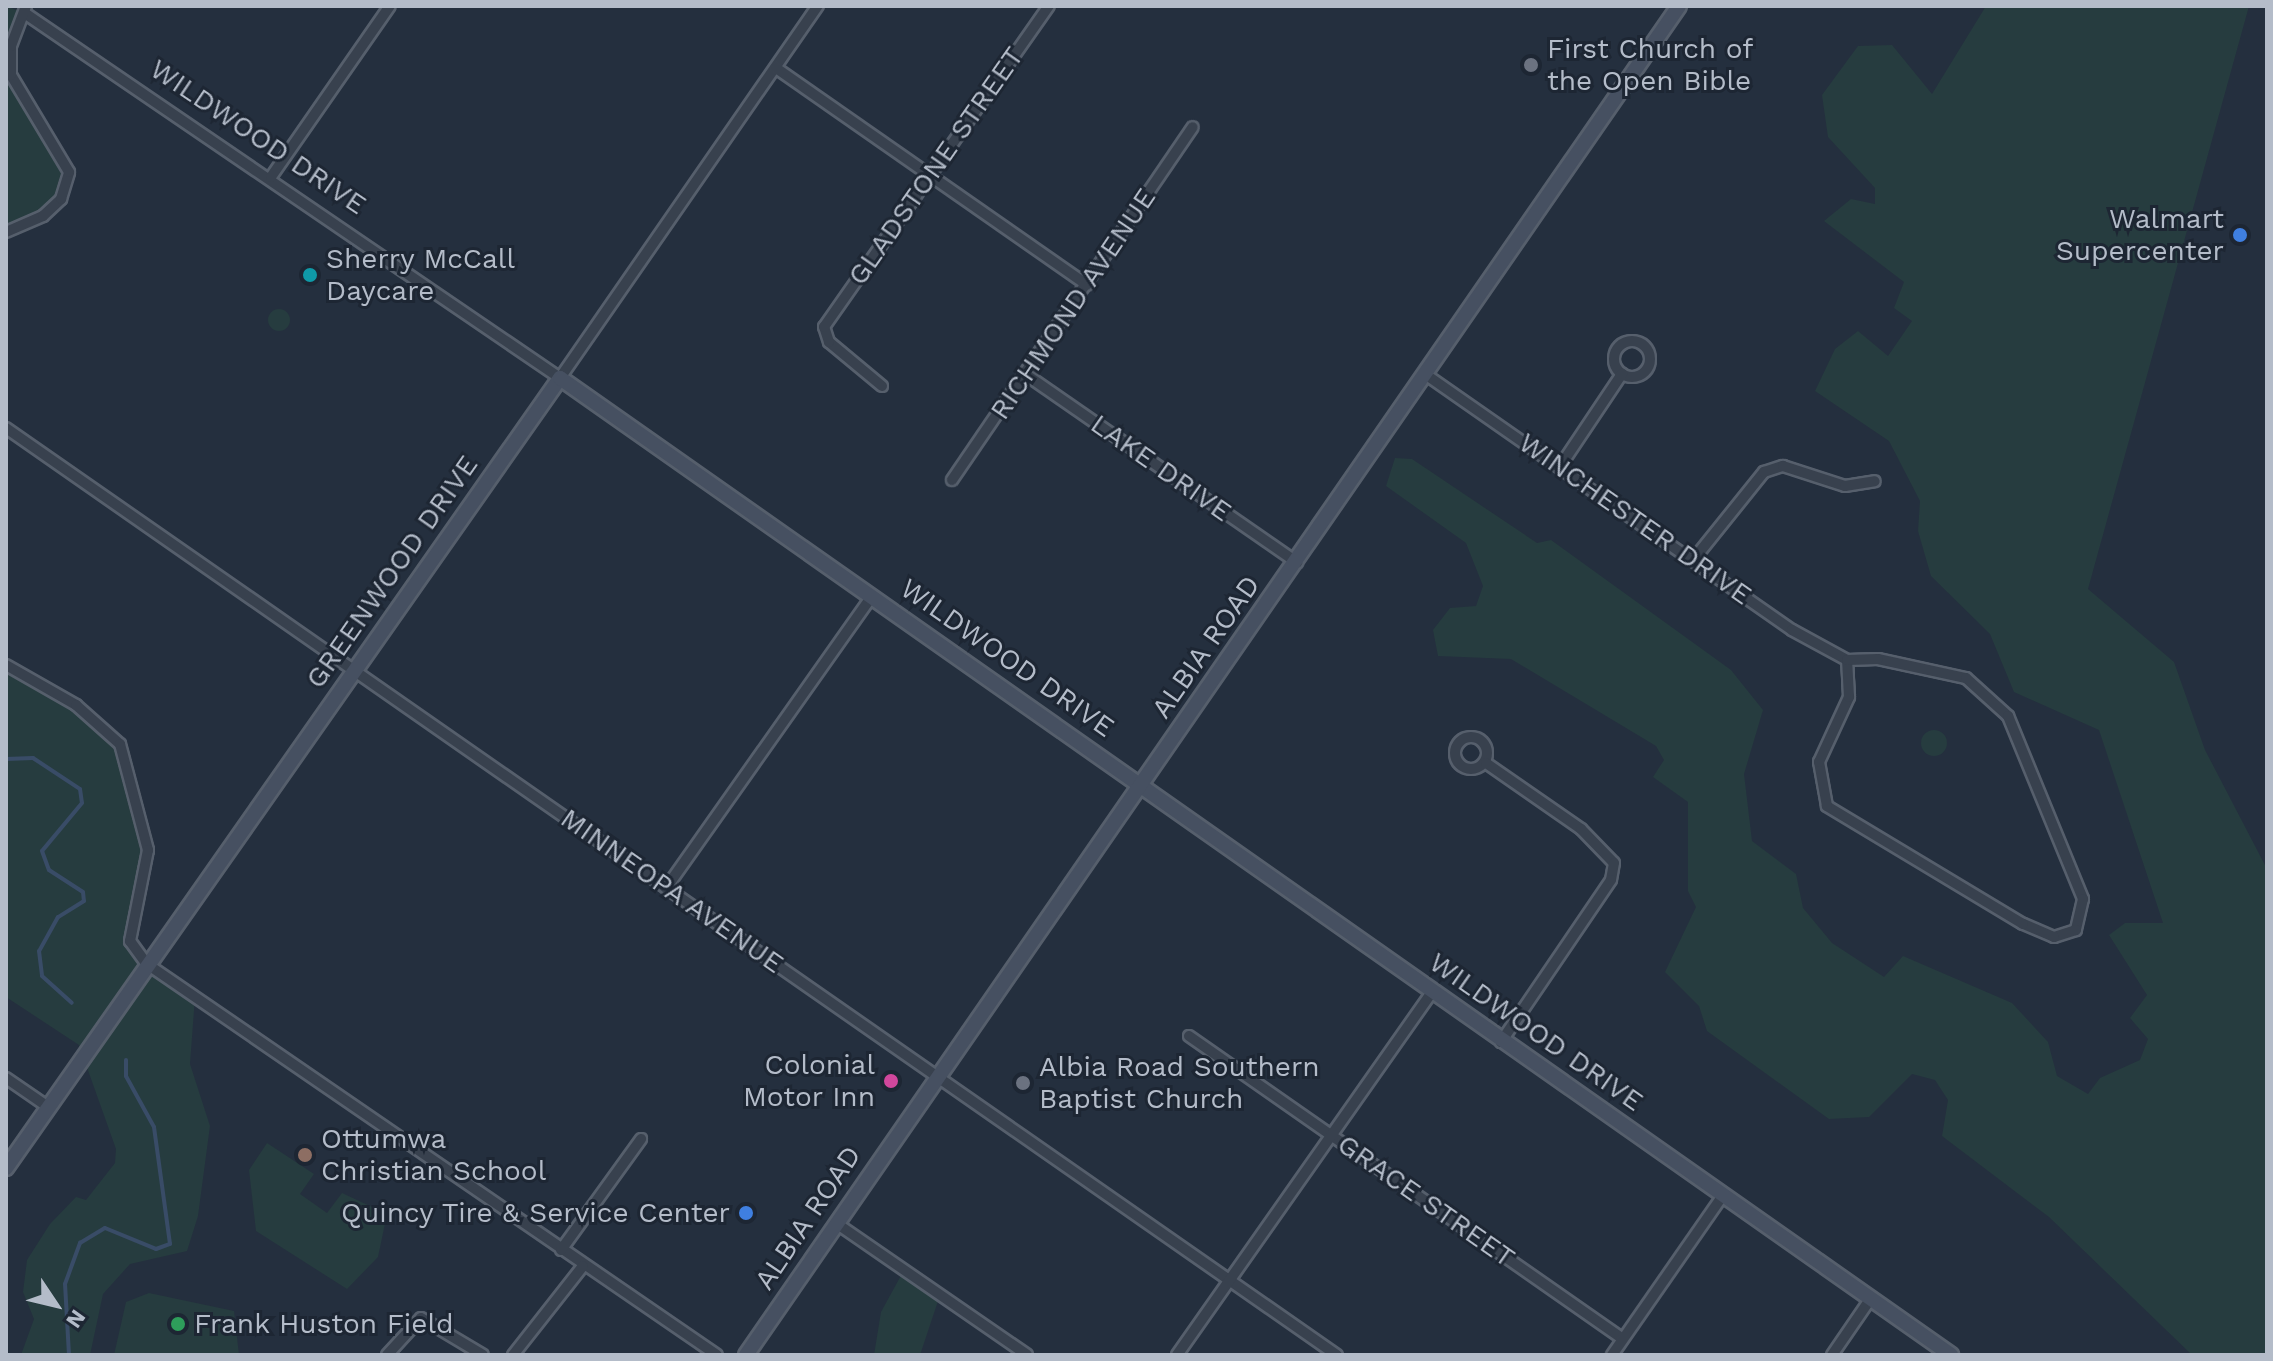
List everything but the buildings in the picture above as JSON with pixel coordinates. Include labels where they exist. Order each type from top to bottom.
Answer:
[{"type":"street","points":[[271,177],[390,6]]},
{"type":"street","name":"GREENWOOD DRIVE","points":[[6,1168],[818,6]]},
{"type":"street","name":"GLADSTONE STREET","points":[[882,386],[829,342],[824,327],[1049,6]]},
{"type":"street","name":"ALBIA ROAD","points":[[746,1355],[1679,6]]},
{"type":"street","points":[[6,232],[43,216],[61,199],[69,172],[11,75],[11,46],[26,10]]},
{"type":"street","name":"WILDWOOD DRIVE","points":[[26,10],[560,378],[1139,783],[1501,1042],[1951,1355]]},
{"type":"street","points":[[776,68],[1087,285]]},
{"type":"street","name":"RICHMOND AVENUE","points":[[952,480],[1193,127]]},
{"type":"street","name":"LAKE DRIVE","points":[[1025,374],[1297,562]]},
{"type":"street","name":"WINCHESTER DRIVE","points":[[1425,374],[1847,660]]},
{"type":"street","points":[[1561,465],[1622,374]]},
{"type":"street","name":"MINNEOPA AVENUE","points":[[6,428],[1337,1355]]},
{"type":"street","points":[[1694,559],[1764,472],[1783,466],[1845,486],[1875,481]]},
{"type":"street","points":[[666,888],[872,596]]},
{"type":"street","points":[[1847,660],[1939,667],[1966,678],[2008,716],[2083,899],[2076,930],[2054,937],[2023,924],[1827,806],[1819,762],[1849,697],[1847,660]]},
{"type":"street","points":[[6,665],[76,705],[120,744],[148,850],[130,941],[147,964],[583,1266],[717,1355]]},
{"type":"street","points":[[1486,763],[1581,829],[1614,863],[1611,880],[1501,1042]]},
{"type":"street","points":[[1177,1355],[1432,992]]},
{"type":"street","name":"GRACE STREET","points":[[1189,1036],[1623,1339]]},
{"type":"street","points":[[6,1078],[48,1107]]},
{"type":"street","points":[[561,1250],[641,1139]]},
{"type":"street","points":[[1612,1355],[1723,1195]]},
{"type":"street","points":[[836,1223],[1027,1355]]},
{"type":"street","points":[[513,1355],[583,1266]]},
{"type":"street","points":[[1832,1355],[1871,1298]]},
{"type":"street","points":[[387,1355],[421,1318],[483,1355]]},
{"type":"green space","points":[[6,6],[26,14],[11,46],[11,75],[62,151],[66,187],[43,216],[6,232]]},
{"type":"green space","points":[[1986,6],[2249,6],[2088,589],[2174,662],[2205,750],[2267,869],[2267,1355],[2192,1355],[2049,1217],[1942,1136],[1948,1100],[1935,1080],[1912,1074],[1869,1117],[1829,1119],[1707,1031],[1699,1006],[1665,972],[1696,907],[1688,891],[1688,802],[1653,777],[1664,760],[1656,746],[1511,659],[1438,656],[1433,630],[1450,608],[1476,606],[1483,586],[1466,543],[1386,486],[1395,458],[1412,459],[1537,543],[1551,540],[1731,670],[1763,710],[1744,774],[1752,841],[1796,874],[1803,908],[1832,943],[1884,977],[1903,956],[2012,1003],[2048,1042],[2057,1076],[2088,1094],[2100,1078],[2140,1060],[2148,1039],[2130,1018],[2147,995],[2109,935],[2125,923],[2163,923],[2099,730],[2014,692],[1990,634],[1931,576],[1918,531],[1920,501],[1889,441],[1815,391],[1835,349],[1858,331],[1888,356],[1912,321],[1894,308],[1904,282],[1824,221],[1851,199],[1875,204],[1875,188],[1828,137],[1822,95],[1858,46],[1892,45],[1932,94]]},
{"type":"green space","points":[[279,309],[287,312],[290,320],[287,328],[279,331],[271,328],[268,320],[271,312]]},
{"type":"green space","points":[[6,665],[106,729],[129,766],[148,850],[130,924],[135,951],[195,997],[190,1064],[210,1126],[198,1216],[187,1251],[130,1264],[103,1294],[90,1355],[21,1355],[34,1319],[23,1292],[27,1260],[50,1224],[76,1197],[86,1200],[115,1163],[116,1149],[79,1045],[6,997]]},
{"type":"green space","points":[[1934,730],[1943,734],[1947,743],[1943,752],[1934,756],[1925,752],[1921,743],[1925,734]]},
{"type":"green space","points":[[267,1143],[314,1174],[300,1194],[327,1213],[342,1193],[387,1214],[378,1257],[347,1289],[256,1231],[249,1170]]},
{"type":"green space","points":[[904,1270],[940,1295],[920,1355],[874,1355],[881,1312]]},
{"type":"green space","name":"Frank Huston Field","points":[[149,1293],[234,1311],[239,1355],[114,1355],[126,1302]]},
{"type":"waterway","points":[[6,759],[33,758],[80,789],[82,803],[42,851],[49,870],[83,892],[84,901],[58,917],[39,951],[42,976],[72,1003]]},
{"type":"waterway","points":[[69,1355],[65,1284],[80,1243],[105,1228],[156,1249],[170,1244],[154,1127],[126,1076],[126,1060]]},
{"type":"place","name":"First Church of the Open Bible","points":[[1531,65]]},
{"type":"place","name":"Walmart Supercenter","points":[[2240,235]]},
{"type":"place","name":"Sherry McCall Daycare","points":[[310,275]]},
{"type":"place","name":"Colonial Motor Inn","points":[[891,1081]]},
{"type":"place","name":"Albia Road Southern Baptist Church","points":[[1023,1083]]},
{"type":"place","name":"Ottumwa Christian School","points":[[305,1155]]},
{"type":"place","name":"Quincy Tire & Service Center","points":[[746,1213]]},
{"type":"place","name":"Frank Huston Field","points":[[178,1324]]}]
